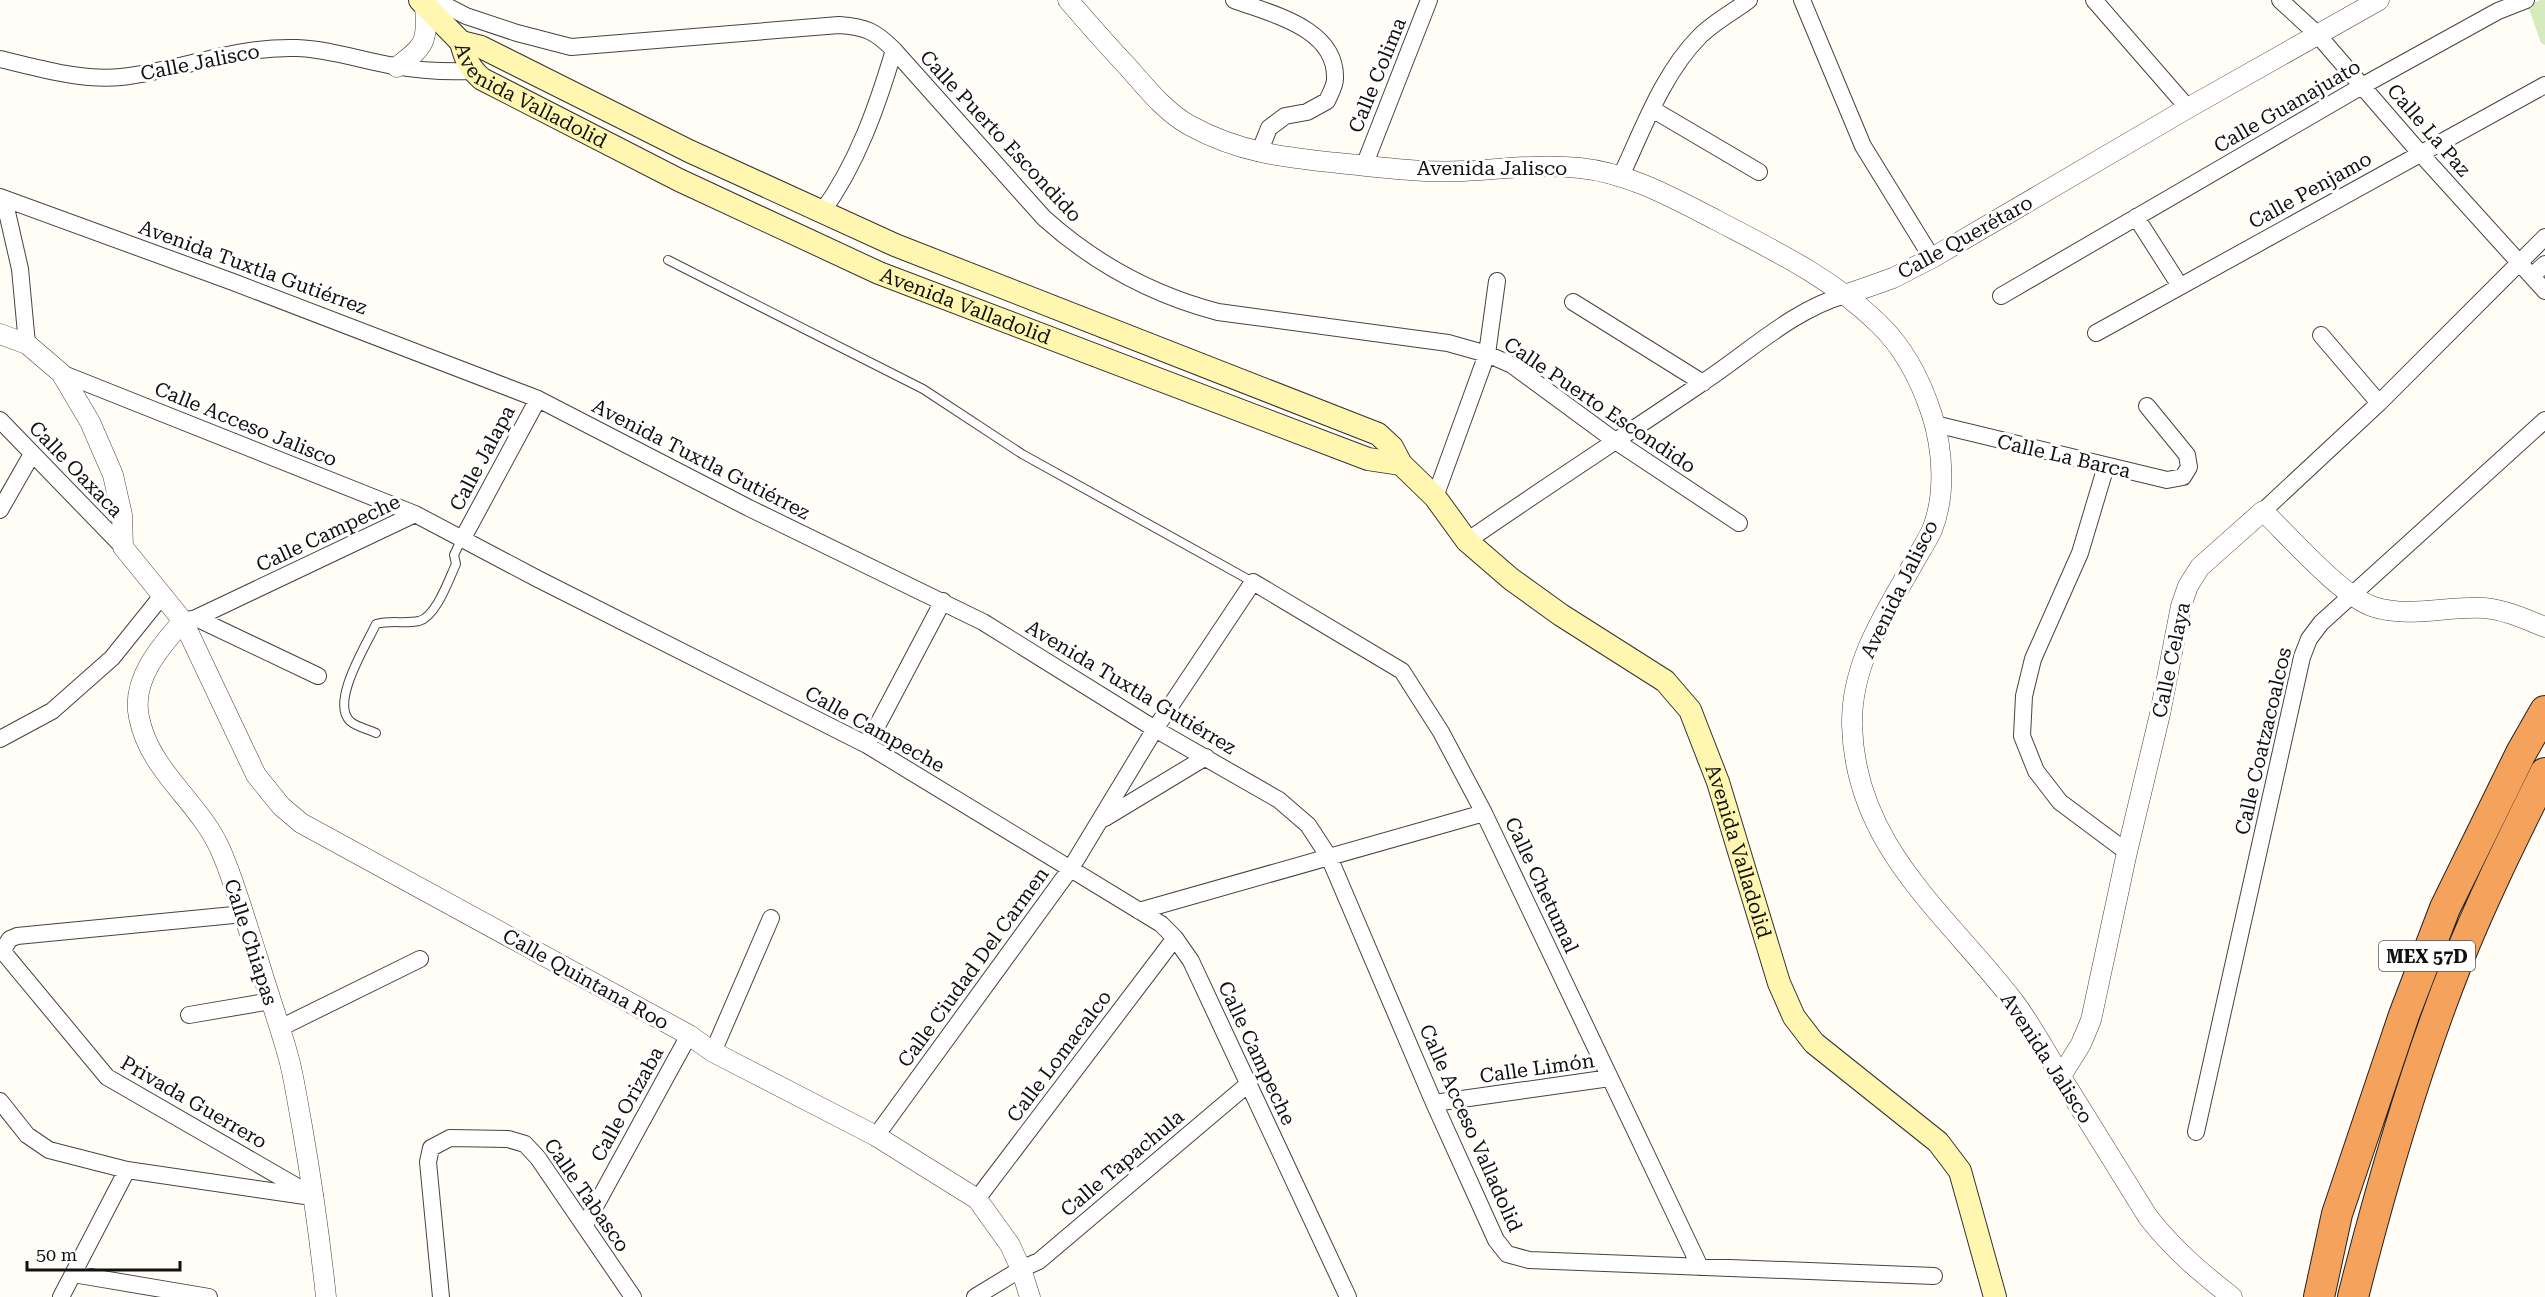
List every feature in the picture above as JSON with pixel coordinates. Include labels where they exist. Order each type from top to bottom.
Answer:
[{"type":"highway","name":"MEX 57D","points":[[2319,1297],[2337,1214],[2404,1015],[2445,908],[2521,753],[2545,711]]},
{"type":"highway","name":"MEX 57D","points":[[2353,1297],[2371,1223],[2423,1058],[2457,964],[2498,868],[2545,773]]},
{"type":"main road","points":[[427,2],[461,42]]},
{"type":"main road","name":"Avenida Valladolid","points":[[1401,464],[1368,459],[879,273],[679,180],[482,79],[466,61],[461,42],[481,46],[689,151],[895,245],[1378,434],[1392,447],[1401,464],[1435,497],[1467,541],[1510,579],[1561,615],[1665,681],[1690,710],[1718,782],[1779,983],[1794,1017],[1814,1043],[1938,1142],[1954,1164],[1972,1210],[1995,1297]]},
{"type":"street","name":"Avenida Jalisco","points":[[1068,0],[1155,98],[1182,122],[1212,136],[1259,153],[1364,166],[1434,171],[1544,166],[1585,168],[1621,176],[1661,192],[1795,261],[1845,295],[1880,325],[1902,350],[1923,386],[1935,424],[1941,476],[1939,503],[1931,531],[1868,643],[1856,680],[1852,722],[1856,767],[1868,809],[1884,842],[1905,872],[2015,1003],[2148,1217],[2187,1262],[2232,1297]]},
{"type":"street","points":[[1234,0],[1290,21],[1313,34],[1331,54],[1335,80],[1327,101],[1307,112],[1285,116],[1269,128],[1259,153]]},
{"type":"street","name":"Calle Colima","points":[[1364,166],[1429,0]]},
{"type":"street","points":[[1621,176],[1652,109],[1682,56],[1702,34],[1749,0]]},
{"type":"street","points":[[1802,0],[1863,146],[1932,258]]},
{"type":"street","points":[[2094,0],[2188,108]]},
{"type":"street","name":"Calle La Paz","points":[[2280,0],[2318,34],[2420,153],[2545,291]]},
{"type":"street","name":"Calle Querétaro","points":[[1467,541],[1614,440],[1704,383],[1805,311],[1824,301],[1893,278],[1932,258],[2188,108],[2379,0]]},
{"type":"street","name":"Calle Guanajuato","points":[[2001,296],[2362,86],[2498,11],[2526,0]]},
{"type":"street","points":[[397,67],[423,44],[427,31],[427,2]]},
{"type":"street","name":"Calle Puerto Escondido","points":[[427,2],[571,47],[839,25],[861,27],[879,35],[894,50],[1044,218],[1071,242],[1097,260],[1157,292],[1187,304],[1218,312],[1448,344],[1487,354],[1512,365],[1614,440],[1738,523]]},
{"type":"street","name":"Calle Jalisco","points":[[0,59],[46,70],[98,77],[121,77],[243,50],[298,48],[397,67],[434,71],[473,71]]},
{"type":"street","points":[[822,212],[842,184],[880,99],[894,50]]},
{"type":"street","name":"Calle Penjamo","points":[[2096,333],[2545,85]]},
{"type":"street","points":[[1652,109],[1759,172]]},
{"type":"street","points":[[2,198],[20,269],[27,344]]},
{"type":"street","name":"Avenida Tuxtla Gutiérrez","points":[[2,198],[233,282],[538,399],[749,508],[983,622],[1155,729],[1279,801],[1308,825],[1329,857]]},
{"type":"street","points":[[2136,217],[2180,286]]},
{"type":"street","name":"Calle Celaya","points":[[2061,1076],[2081,1044],[2091,1020],[2127,852],[2160,714],[2181,606],[2188,586],[2200,567],[2379,403],[2545,237]]},
{"type":"street","points":[[2532,276],[2545,264]]},
{"type":"street","points":[[1435,497],[1487,354],[1497,281]]},
{"type":"street","points":[[1573,302],[1704,383]]},
{"type":"street","points":[[0,334],[27,344],[61,373],[90,422],[113,475],[122,515],[123,547],[161,597],[190,620],[318,676]]},
{"type":"street","points":[[2321,335],[2379,403]]},
{"type":"street","name":"Calle Acceso Jalisco","points":[[61,373],[415,514]]},
{"type":"street","name":"Calle Jalapa","points":[[463,538],[538,399]]},
{"type":"street","name":"Calle La Barca","points":[[1935,424],[2167,480],[2183,477],[2189,467],[2187,455],[2147,406]]},
{"type":"street","name":"Calle Oaxaca","points":[[0,420],[123,547]]},
{"type":"street","name":"Calle Coatzacoalcos","points":[[2196,1132],[2302,657],[2309,639],[2321,623],[2545,420]]},
{"type":"street","points":[[0,510],[32,454]]},
{"type":"street","points":[[2106,466],[2079,554],[2033,659],[2024,696],[2022,736],[2036,771],[2060,802],[2127,852]]},
{"type":"street","points":[[2263,511],[2352,597],[2374,607],[2401,610],[2482,608],[2504,610],[2536,624]]},
{"type":"street","name":"Calle Campeche","points":[[190,620],[415,514],[538,579],[867,745],[1161,924],[1175,938],[1191,961],[1348,1297]]},
{"type":"street","points":[[1253,582],[1402,672],[1441,732],[1484,813]]},
{"type":"street","name":"Calle Ciudad Del Carmen","points":[[876,1136],[1071,868],[1155,729],[1253,582]]},
{"type":"street","points":[[0,739],[52,711],[112,658],[161,597]]},
{"type":"street","points":[[867,745],[943,601]]},
{"type":"street","name":"Calle Chiapas","points":[[190,620],[159,648],[148,668],[138,693],[138,715],[144,739],[159,765],[202,821],[220,849],[280,1028],[290,1065],[315,1197],[326,1297]]},
{"type":"street","name":"Calle Quintana Roo","points":[[190,620],[256,775],[281,806],[301,823],[689,1035],[713,1052],[876,1136],[977,1199],[1010,1245],[1030,1297]]},
{"type":"street","points":[[1101,820],[1206,757]]},
{"type":"street","name":"Calle Chetumal","points":[[1139,911],[1484,813],[1700,1267]]},
{"type":"street","name":"Calle Acceso Valladolid","points":[[1329,857],[1434,1103],[1496,1240],[1507,1254],[1529,1260],[1934,1276]]},
{"type":"street","name":"Privada Guerrero","points":[[243,914],[17,936],[3,940],[4,948],[5,954],[107,1077],[315,1197]]},
{"type":"street","points":[[713,1052],[771,918]]},
{"type":"street","name":"Calle Lomacalco","points":[[977,1199],[1175,938]]},
{"type":"street","points":[[280,1028],[420,959]]},
{"type":"street","points":[[189,1015],[271,1001]]},
{"type":"street","name":"Calle Orizaba","points":[[585,1225],[689,1035]]},
{"type":"street","name":"Calle Limón","points":[[1434,1103],[1610,1078]]},
{"type":"street","name":"Calle Tapachula","points":[[975,1297],[1021,1269],[1039,1261],[1247,1085]]},
{"type":"street","points":[[0,1101],[27,1135],[49,1150],[127,1170],[315,1197]]},
{"type":"street","name":"Calle Tabasco","points":[[441,1297],[428,1162],[431,1148],[450,1138],[508,1139],[525,1144],[538,1158],[633,1297]]},
{"type":"street","points":[[61,1297],[127,1170]]},
{"type":"street","points":[[73,1274],[209,1297]]},
{"type":"lane","points":[[668,260],[923,389],[1022,454],[1253,582]]},
{"type":"lane","points":[[376,733],[351,722],[345,714],[344,691],[376,624],[388,621],[420,621],[432,614],[456,564],[454,555],[463,538]]},
{"type":"green space","points":[[2545,0],[2545,45],[2541,43],[2528,6]]}]
